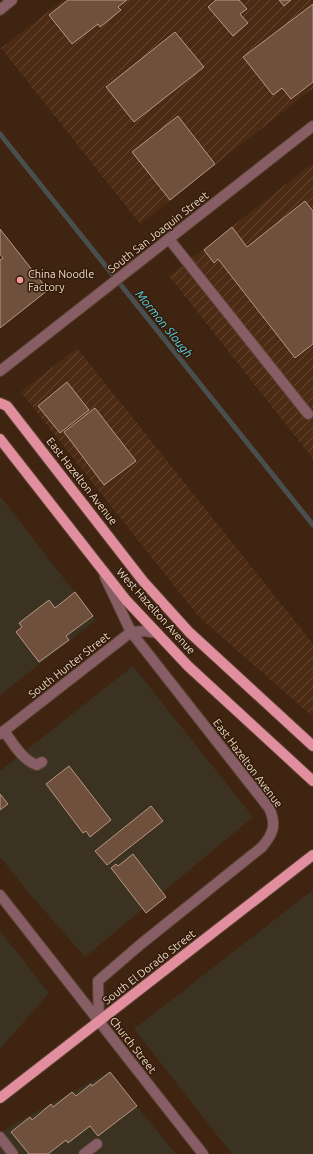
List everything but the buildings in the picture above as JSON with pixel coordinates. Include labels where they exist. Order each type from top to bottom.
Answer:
[{"type":"main road","name":"East Hazelton Avenue","points":[[0,403],[7,406],[143,581],[189,632],[313,746]]},
{"type":"main road","name":"West Hazelton Avenue","points":[[0,439],[126,600],[199,675],[313,781]]},
{"type":"main road","name":"South El Dorado Street","points":[[0,1098],[313,855]]},
{"type":"street","points":[[0,10],[12,0]]},
{"type":"street","name":"South San Joaquin Street","points":[[0,371],[313,127]]},
{"type":"street","points":[[168,239],[308,414]]},
{"type":"street","name":"East Hazelton Avenue","points":[[99,1022],[98,981],[141,944],[262,847],[270,838],[274,822],[274,818],[269,808],[132,632],[100,566]]},
{"type":"street","points":[[132,632],[146,631],[157,633]]},
{"type":"street","name":"South Hunter Street","points":[[2,732],[132,632]]},
{"type":"street","points":[[2,732],[30,763],[37,765],[42,762]]},
{"type":"street","name":"Church Street","points":[[0,895],[204,1154]]},
{"type":"street","points":[[0,1137],[13,1154]]},
{"type":"street","points":[[84,1154],[97,1144]]},
{"type":"shaded area","points":[[63,0],[313,0],[313,88],[140,224],[1,48]]},
{"type":"shaded area","points":[[313,163],[313,459],[169,276]]},
{"type":"shaded area","points":[[77,348],[313,644],[313,717],[198,616],[21,392]]},
{"type":"shaded area","points":[[0,496],[96,620],[0,695]]},
{"type":"shaded area","points":[[133,666],[253,817],[85,957],[29,893],[0,857],[0,771]]},
{"type":"shaded area","points":[[313,890],[313,1154],[232,1154],[134,1029]]},
{"type":"shaded area","points":[[0,931],[49,993],[0,1049]]},
{"type":"shaded area","points":[[109,1072],[176,1154],[0,1154],[0,1134],[12,1125]]},
{"type":"waterway","name":"Mormon Slough","points":[[0,134],[313,525]]},
{"type":"place","name":"China Noodle Factory","points":[[20,280]]}]
